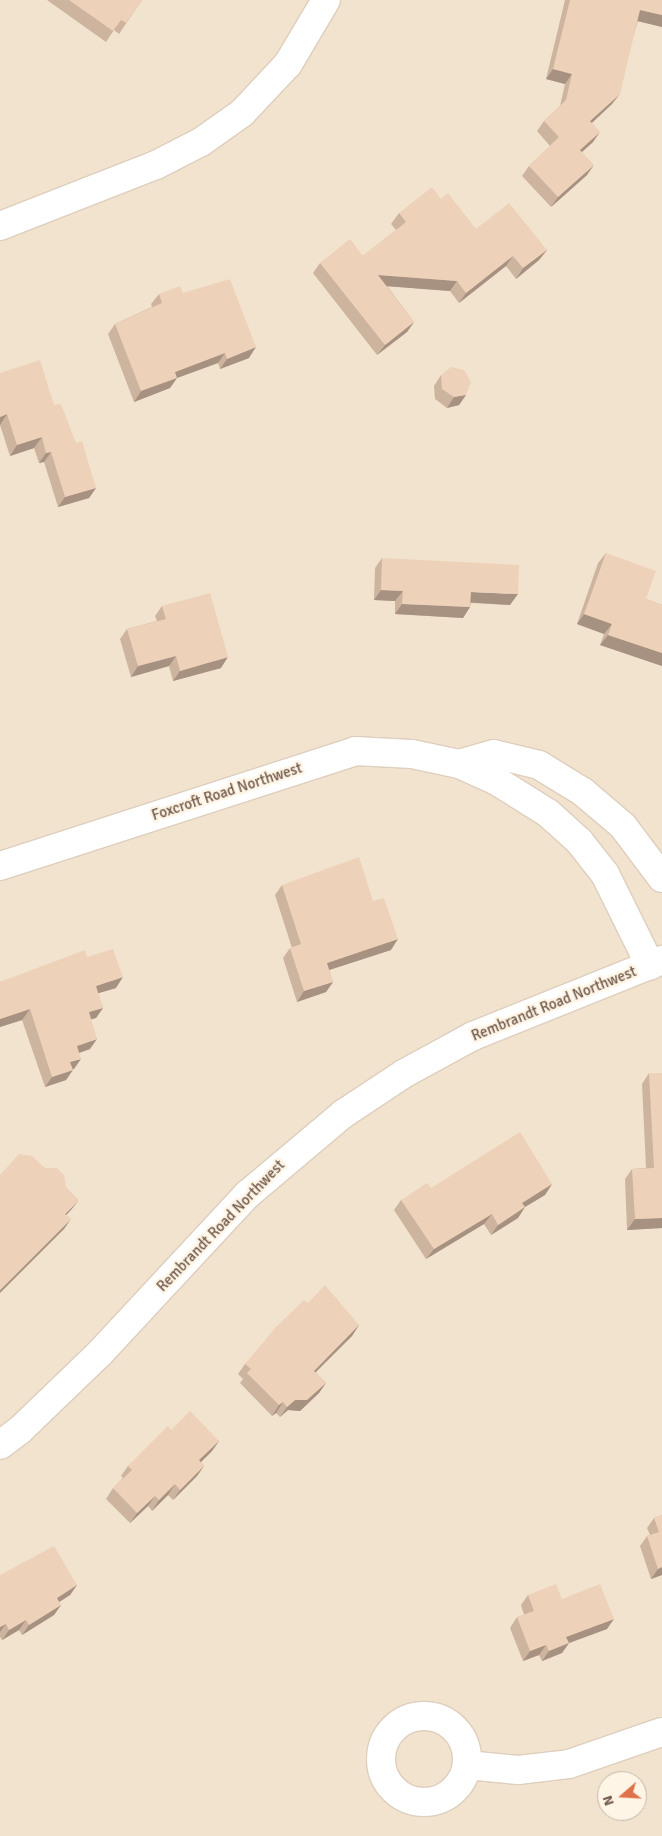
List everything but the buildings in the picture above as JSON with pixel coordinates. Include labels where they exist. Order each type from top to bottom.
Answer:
[{"type":"street","points":[[0,226],[156,165],[201,142],[242,112],[288,64],[326,0]]},
{"type":"street","name":"Foxcroft Road Northwest","points":[[0,866],[355,751],[412,754],[459,764],[495,780],[548,813],[579,841],[605,874],[656,962]]},
{"type":"street","name":"Foxcroft Road Northwest","points":[[459,764],[494,754],[539,765],[583,792],[623,826],[662,878]]},
{"type":"street","name":"Rembrandt Road Northwest","points":[[0,1445],[20,1430],[100,1353],[248,1194],[343,1114],[405,1073],[473,1036],[656,962]]},
{"type":"street","points":[[467,1765],[518,1770],[569,1764],[662,1732]]},
{"type":"shaded area","points":[[0,0],[662,0],[662,1836],[0,1836]]}]
